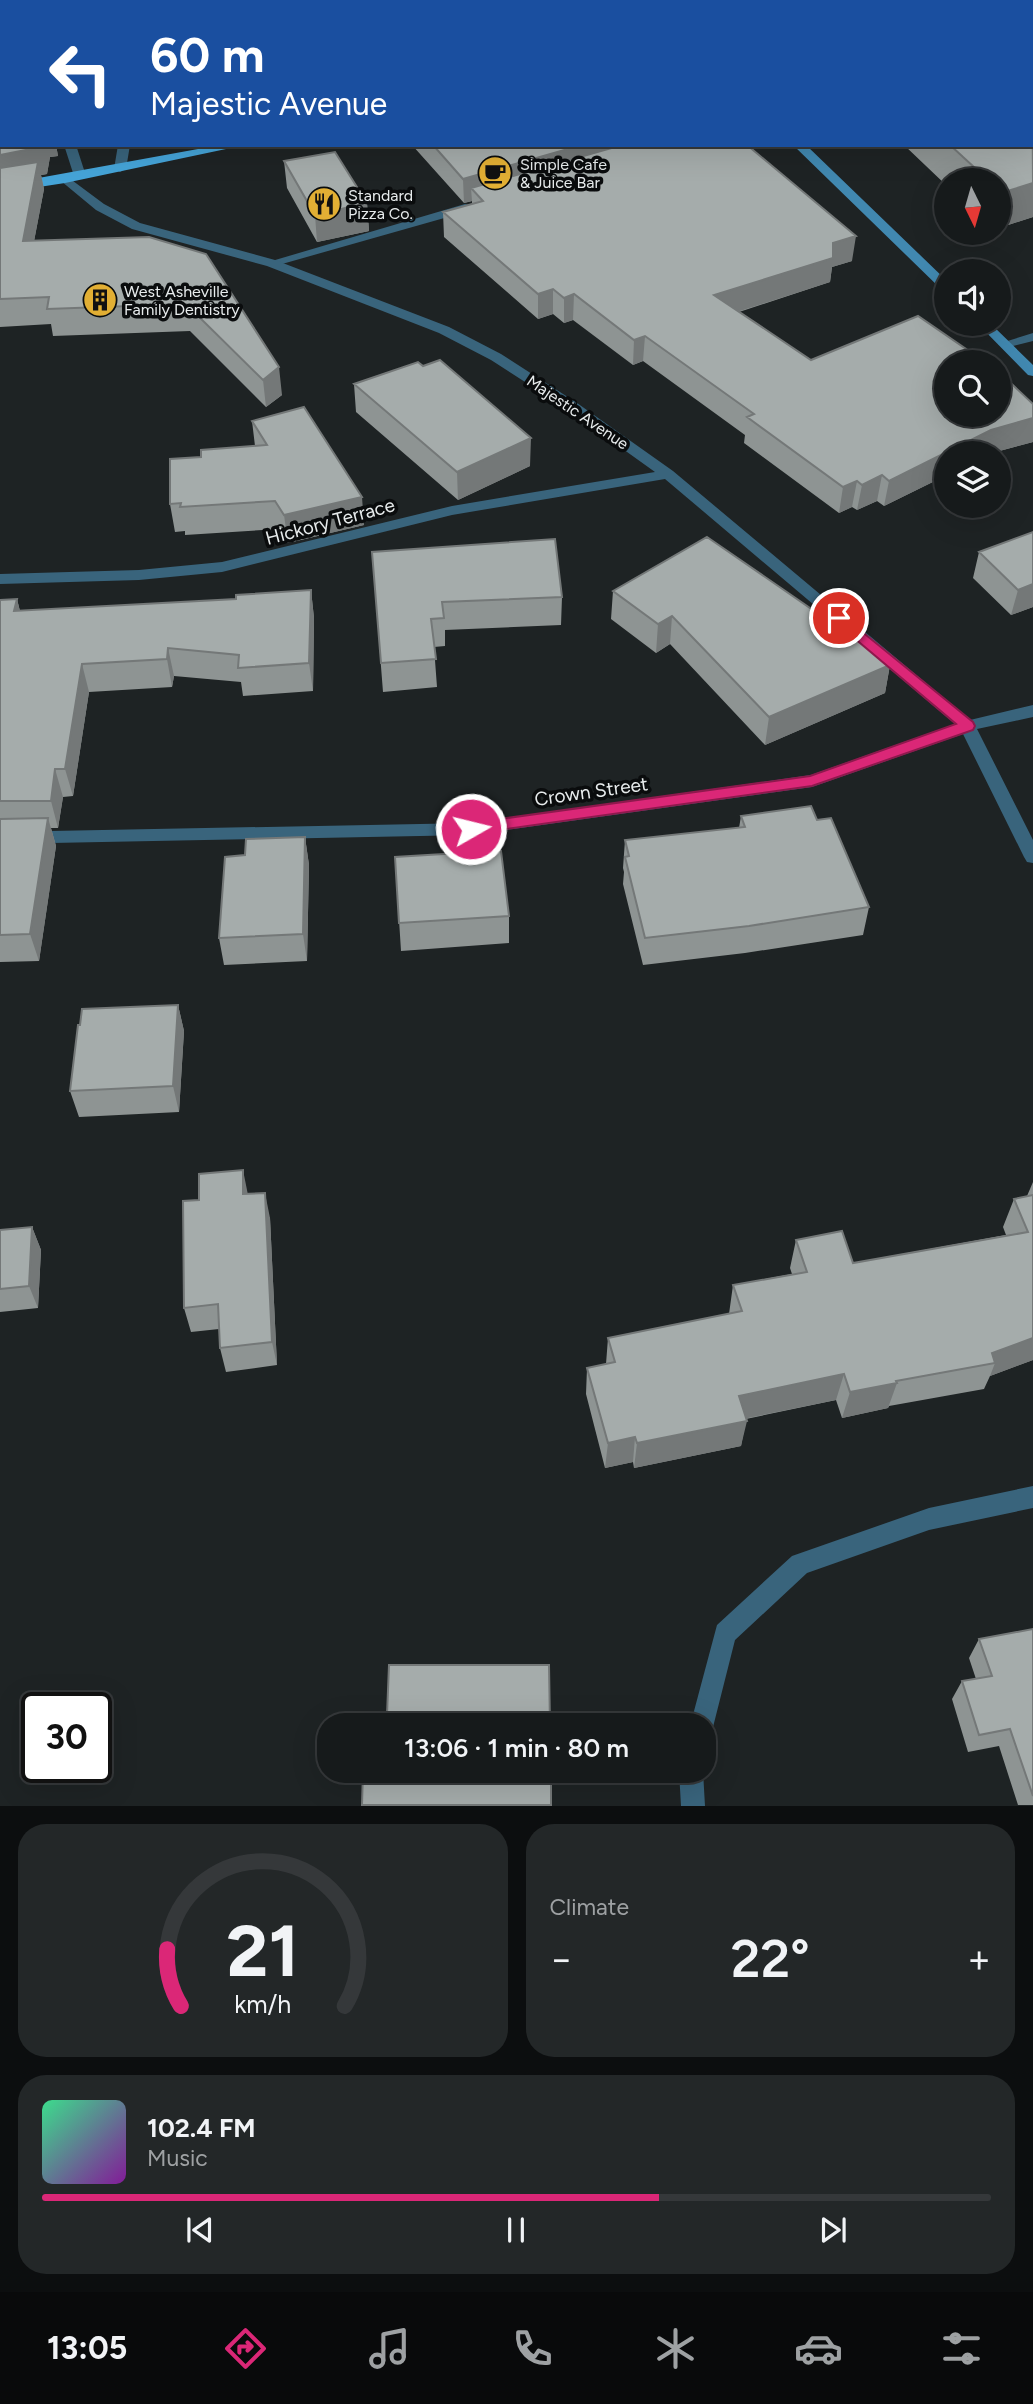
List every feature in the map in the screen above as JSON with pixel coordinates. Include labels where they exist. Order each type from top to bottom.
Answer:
[{"type":"main road","points":[[0,188],[65,179],[229,147]]},
{"type":"street","points":[[71,147],[80,176]]},
{"type":"street","points":[[120,169],[124,147]]},
{"type":"street","points":[[801,147],[934,275]]},
{"type":"street","name":"Majestic Avenue","points":[[65,179],[100,207],[136,226],[271,263],[444,330],[496,357],[572,406],[668,474],[967,726]]},
{"type":"street","points":[[271,263],[478,204]]},
{"type":"street","points":[[997,336],[1033,372]]},
{"type":"street","points":[[1005,344],[1033,337]]},
{"type":"street","name":"Hickory Terrace","points":[[0,579],[157,573],[222,567],[289,553],[359,531],[427,516],[668,474]]},
{"type":"street","points":[[1033,711],[967,726],[1033,857]]},
{"type":"street","name":"Crown Street","points":[[0,838],[471,829],[812,781],[967,726]]},
{"type":"street","points":[[705,1713],[725,1633],[800,1564],[929,1519],[1033,1497]]},
{"type":"street","points":[[692,1783],[693,1805]]},
{"type":"building","points":[[0,147],[41,147],[0,155]]},
{"type":"building","points":[[435,147],[575,147],[463,179]]},
{"type":"building","points":[[615,147],[749,147],[856,236],[833,243],[833,258],[714,295],[811,360],[918,316],[934,327],[934,336],[947,336],[968,350],[934,350],[934,427],[1002,427],[969,441],[934,441],[934,458],[889,481],[882,475],[862,485],[857,481],[843,487],[747,417],[754,414],[645,336],[634,340],[574,294],[564,298],[553,289],[538,294],[443,212],[483,201],[471,188]]},
{"type":"building","points":[[952,147],[1033,147],[1033,183],[1012,190],[1012,168],[975,168]]},
{"type":"building","points":[[335,152],[367,203],[315,215],[284,161]]},
{"type":"building","points":[[38,162],[23,241],[149,237],[206,254],[279,367],[263,380],[186,304],[47,309],[49,297],[0,299],[0,168]]},
{"type":"building","points":[[440,360],[531,438],[457,472],[354,384],[418,362],[423,366]]},
{"type":"building","points":[[1011,383],[1033,404],[1033,418],[1011,424]]},
{"type":"building","points":[[304,407],[362,497],[284,515],[275,501],[180,507],[181,503],[170,504],[170,459],[201,457],[201,450],[267,445],[252,421]]},
{"type":"building","points":[[1033,532],[1033,584],[1018,590],[979,552]]},
{"type":"building","points":[[707,537],[826,619],[838,614],[890,665],[769,717],[672,616],[658,624],[613,591]]},
{"type":"building","points":[[555,539],[562,597],[442,602],[444,618],[431,619],[436,659],[381,663],[372,552]]},
{"type":"building","points":[[311,590],[309,663],[238,668],[239,655],[168,648],[167,659],[82,664],[65,769],[55,769],[51,801],[0,801],[0,600],[17,599],[14,611],[236,599],[236,595]]},
{"type":"building","points":[[811,806],[817,820],[831,818],[869,907],[749,926],[645,938],[625,857],[629,856],[625,840],[745,827],[741,816]]},
{"type":"building","points":[[48,818],[30,934],[0,935],[0,819]]},
{"type":"building","points":[[305,837],[303,934],[219,938],[225,857],[245,855],[246,839]]},
{"type":"building","points":[[501,851],[509,916],[399,923],[395,857],[460,853],[461,857]]},
{"type":"building","points":[[178,1005],[173,1086],[70,1091],[82,1009]]},
{"type":"building","points":[[243,1170],[243,1194],[265,1193],[272,1342],[220,1348],[218,1304],[184,1308],[183,1201],[199,1200],[199,1174]]},
{"type":"building","points":[[1033,1195],[1033,1338],[992,1353],[995,1363],[850,1392],[844,1374],[739,1396],[747,1421],[637,1443],[635,1437],[608,1443],[587,1368],[615,1362],[608,1338],[742,1311],[733,1285],[807,1272],[796,1240],[842,1231],[853,1263],[1028,1232],[1014,1199]]},
{"type":"building","points":[[32,1227],[29,1286],[0,1289],[0,1230]]},
{"type":"building","points":[[1033,1629],[1033,1796],[1010,1729],[979,1735],[962,1681],[992,1676],[979,1639]]},
{"type":"building","points":[[389,1665],[549,1665],[550,1713],[387,1713]]},
{"type":"building","points":[[363,1783],[551,1783],[551,1805],[362,1805]]},
{"type":"place","name":"Simple Cafe & Juice Bar","points":[[495,173]]},
{"type":"place","name":"Standard Pizza Co.","points":[[324,204]]},
{"type":"place","name":"West Asheville Family Dentistry","points":[[100,300]]},
{"type":"route","points":[[471,829],[812,781],[967,726],[839,618]]}]
